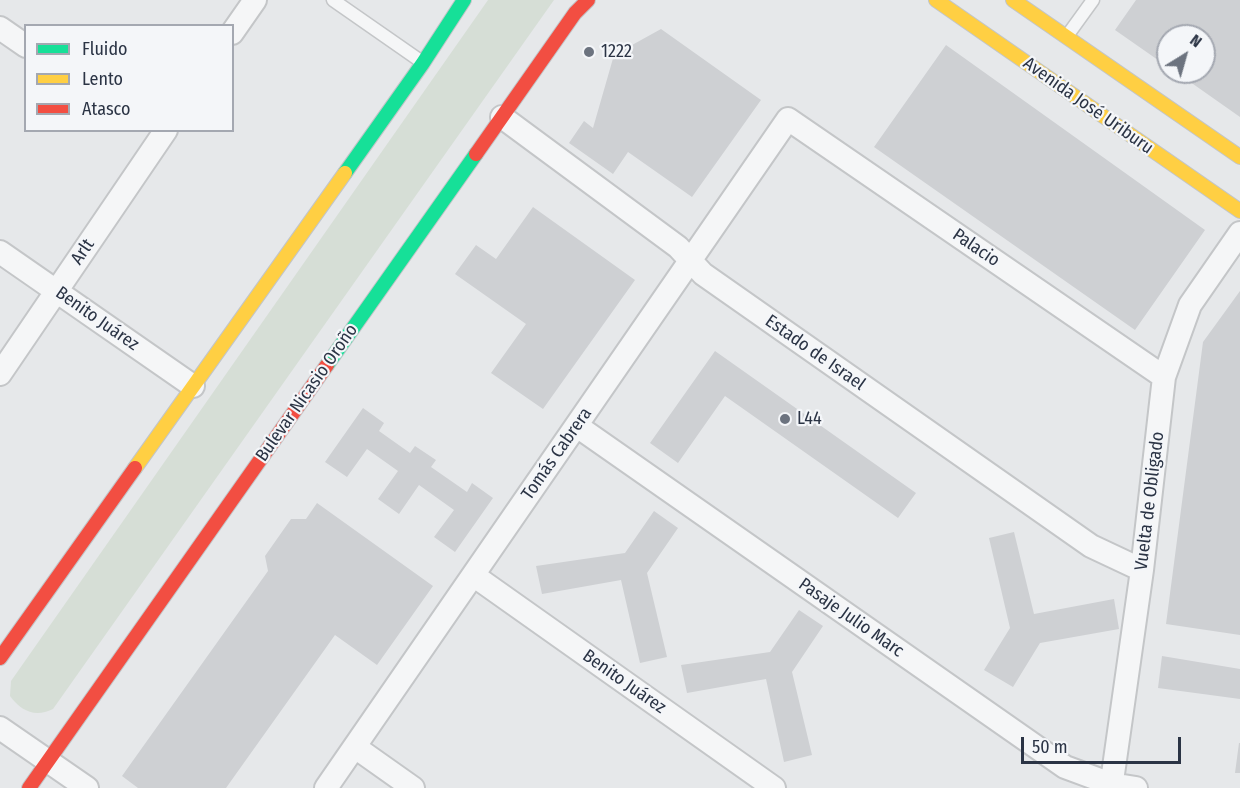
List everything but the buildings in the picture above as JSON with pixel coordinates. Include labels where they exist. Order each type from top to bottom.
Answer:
[{"type":"main road","points":[[0,658],[423,63],[464,0]]},
{"type":"main road","name":"Bulevar Nicasio Oroño","points":[[29,788],[575,13],[588,0]]},
{"type":"main road","name":"Avenida José Uriburu","points":[[936,0],[1240,211]]},
{"type":"main road","points":[[1013,0],[1240,157]]},
{"type":"street","points":[[234,30],[255,0]]},
{"type":"street","points":[[0,28],[24,45]]},
{"type":"street","name":"Estado de Israel","points":[[502,117],[678,247],[703,274],[1091,546],[1142,570]]},
{"type":"street","name":"Tomás Cabrera","points":[[327,788],[788,119]]},
{"type":"street","name":"Palacio","points":[[788,119],[1164,377]]},
{"type":"street","name":"Arlt","points":[[0,374],[57,291],[158,134]]},
{"type":"street","name":"Vuelta de Obligado","points":[[1111,786],[1142,570],[1164,377],[1190,305],[1240,233]]},
{"type":"street","name":"Benito Juárez","points":[[0,252],[193,386]]},
{"type":"street","name":"Pasaje Julio Marc","points":[[577,426],[1065,768],[1111,786],[1136,788]]},
{"type":"street","name":"Benito Juárez","points":[[473,575],[774,788]]},
{"type":"street","points":[[0,728],[87,788]]},
{"type":"street","points":[[355,747],[413,788]]},
{"type":"lane","points":[[333,0],[423,63]]},
{"type":"lane","points":[[1067,37],[1093,0]]},
{"type":"shaded area","points":[[488,0],[554,0],[53,709],[34,713],[19,706],[10,696],[11,681]]},
{"type":"traffic: fast","points":[[345,173],[423,63],[464,0]]},
{"type":"traffic: fast","points":[[327,365],[476,154]]},
{"type":"traffic: slow","points":[[936,0],[1240,211]]},
{"type":"traffic: slow","points":[[1013,0],[1240,157]]},
{"type":"traffic: slow","points":[[135,468],[345,173]]},
{"type":"traffic: jam","points":[[476,154],[575,13],[588,0]]},
{"type":"traffic: jam","points":[[29,788],[327,365]]},
{"type":"traffic: jam","points":[[0,658],[135,468]]},
{"type":"place","name":"1222","points":[[589,52]]},
{"type":"place","name":"L44","points":[[785,419]]}]
